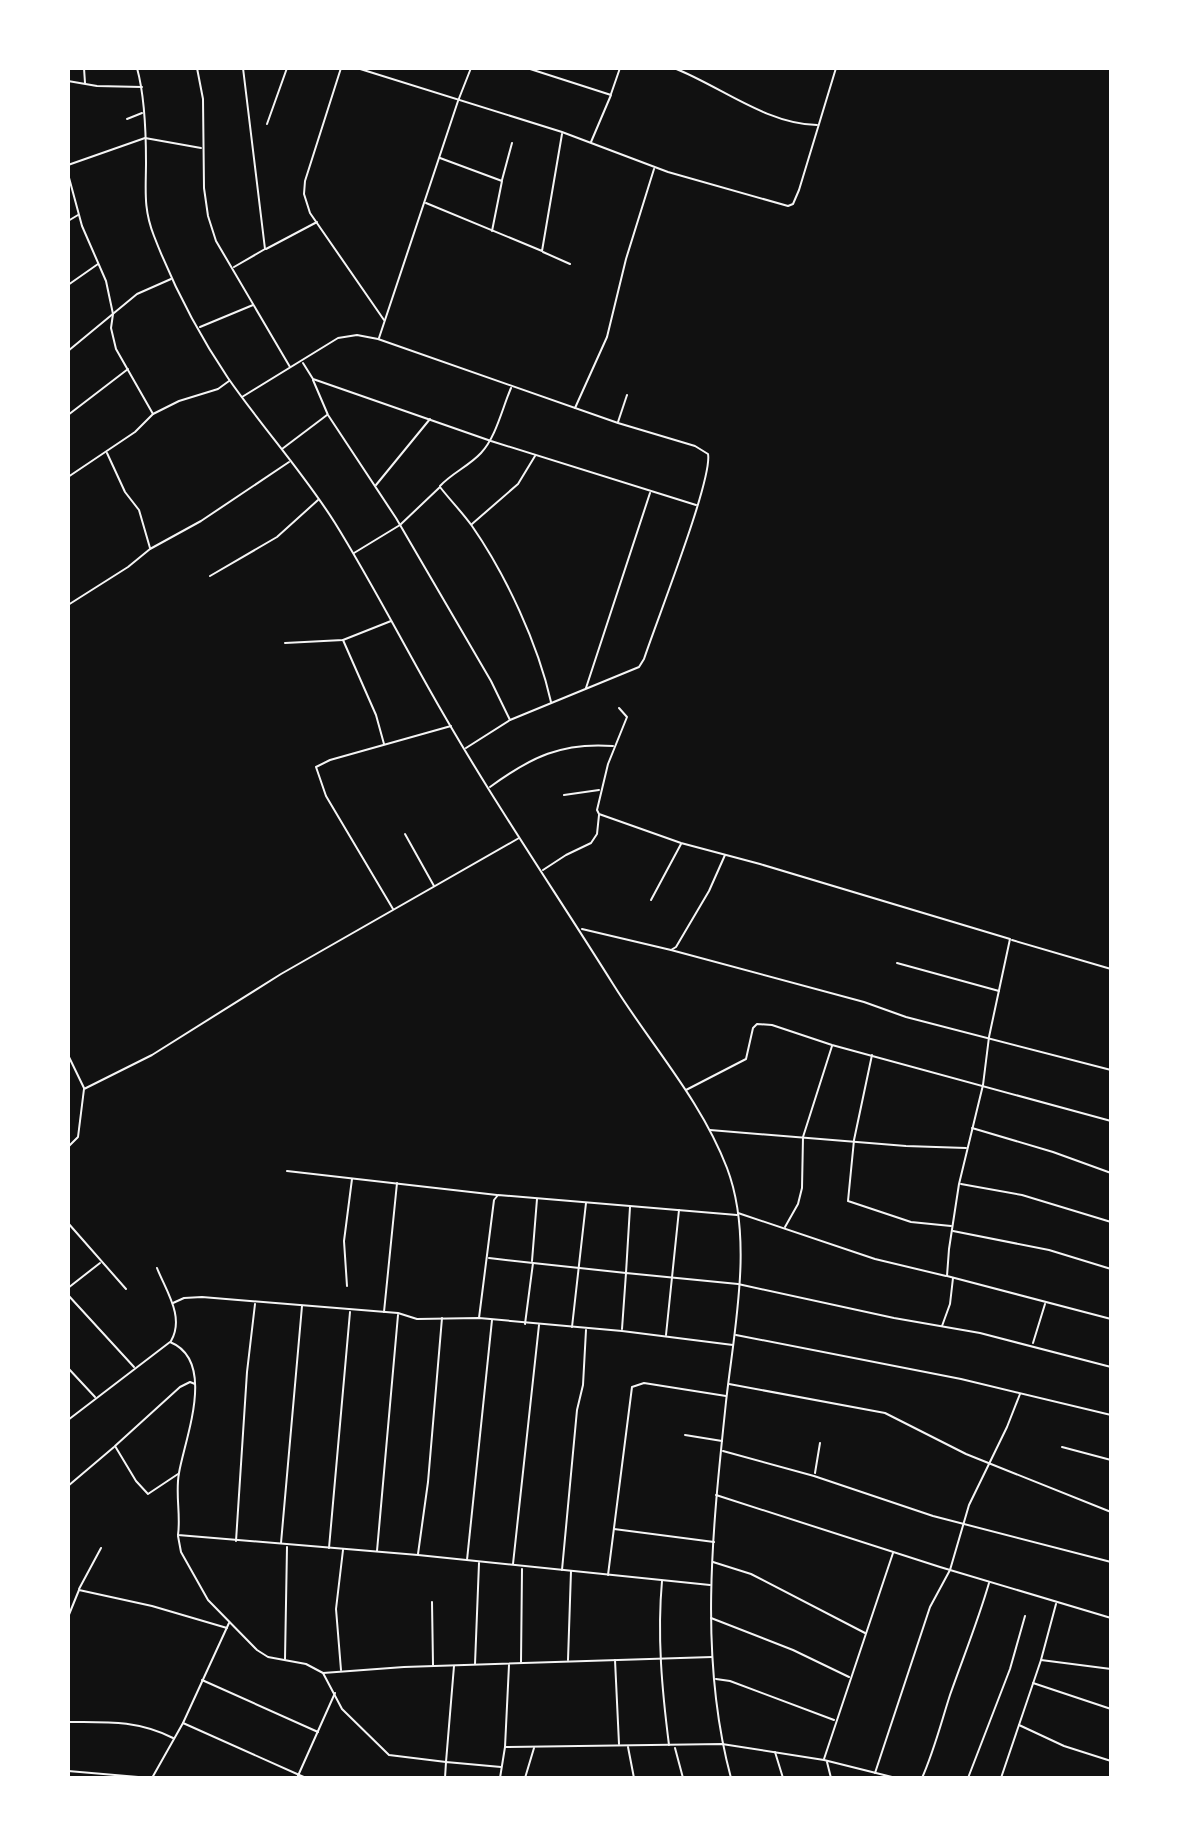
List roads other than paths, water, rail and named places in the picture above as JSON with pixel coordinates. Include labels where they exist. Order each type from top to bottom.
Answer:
[{"type":"street","points":[[84,68],[85,84]]},
{"type":"street","points":[[137,68],[142,87],[145,138],[144,202],[154,235],[198,328],[230,381],[319,499],[488,788],[635,1017],[686,1090],[710,1130],[727,1168],[738,1214],[738,1284],[716,1495],[711,1618],[722,1744],[731,1778]]},
{"type":"street","points":[[197,68],[203,99],[204,188],[208,216],[216,241],[290,368]]},
{"type":"street","points":[[243,68],[265,249]]},
{"type":"street","points":[[267,124],[287,68]]},
{"type":"street","points":[[341,68],[305,181],[304,194],[310,213],[384,321]]},
{"type":"street","points":[[357,68],[562,132],[655,168],[782,205],[791,205],[799,190],[836,68]]},
{"type":"street","points":[[378,339],[471,68]]},
{"type":"street","points":[[527,68],[611,95]]},
{"type":"street","points":[[590,143],[620,68]]},
{"type":"street","points":[[674,68],[708,82],[762,112],[806,125],[818,125]]},
{"type":"street","points":[[68,81],[142,87]]},
{"type":"street","points":[[127,119],[143,112]]},
{"type":"street","points":[[542,251],[562,132]]},
{"type":"street","points":[[68,165],[145,138],[203,148]]},
{"type":"street","points":[[492,231],[512,143]]},
{"type":"street","points":[[439,157],[502,181]]},
{"type":"street","points":[[575,408],[607,337],[626,259],[655,168]]},
{"type":"street","points":[[68,174],[79,215],[106,281],[113,314],[112,338],[153,414]]},
{"type":"street","points":[[424,202],[570,264]]},
{"type":"street","points":[[68,221],[79,215]]},
{"type":"street","points":[[232,268],[317,222]]},
{"type":"street","points":[[68,285],[99,263]]},
{"type":"street","points":[[68,351],[137,294],[173,278]]},
{"type":"street","points":[[198,328],[254,305]]},
{"type":"street","points":[[242,397],[346,335],[378,339],[704,450],[709,463],[697,505],[639,667],[510,720],[465,749]]},
{"type":"street","points":[[302,362],[328,415],[400,525],[491,681],[510,720]]},
{"type":"street","points":[[68,415],[129,368]]},
{"type":"street","points":[[313,379],[491,441],[697,505]]},
{"type":"street","points":[[68,477],[144,425],[153,414],[179,401],[218,389],[230,381]]},
{"type":"street","points":[[353,553],[400,525],[449,477],[479,456],[491,441],[512,386]]},
{"type":"street","points":[[618,423],[627,395]]},
{"type":"street","points":[[282,449],[328,415]]},
{"type":"street","points":[[375,486],[430,419]]},
{"type":"street","points":[[106,451],[125,492],[139,510],[150,549]]},
{"type":"street","points":[[471,525],[518,484],[536,455]]},
{"type":"street","points":[[68,605],[289,461]]},
{"type":"street","points":[[440,487],[471,525],[495,564],[525,628],[546,681],[551,703]]},
{"type":"street","points":[[585,689],[650,492]]},
{"type":"street","points":[[210,576],[277,537],[319,499]]},
{"type":"street","points":[[285,643],[343,640],[392,620]]},
{"type":"street","points":[[343,640],[369,695],[385,745]]},
{"type":"street","points":[[542,871],[591,843],[597,834],[601,790],[614,746],[627,717],[619,708]]},
{"type":"street","points":[[394,910],[326,796],[315,769],[330,760],[451,726]]},
{"type":"street","points":[[488,788],[512,771],[563,747],[593,744],[614,746]]},
{"type":"street","points":[[564,795],[601,790]]},
{"type":"street","points":[[599,814],[681,843],[1111,969]]},
{"type":"street","points":[[405,834],[435,888]]},
{"type":"street","points":[[84,1089],[152,1055],[281,974],[520,838]]},
{"type":"street","points":[[651,900],[681,843]]},
{"type":"street","points":[[671,950],[676,947],[709,891],[725,854]]},
{"type":"street","points":[[579,929],[671,950],[864,1002],[906,1017],[1111,1070]]},
{"type":"street","points":[[947,1276],[959,1184],[983,1085],[989,1037],[1010,939]]},
{"type":"street","points":[[897,963],[1000,991]]},
{"type":"street","points":[[686,1090],[746,1059],[753,1028],[757,1024],[772,1025],[832,1045],[1111,1121]]},
{"type":"street","points":[[785,1228],[798,1204],[802,1188],[803,1137],[832,1045]]},
{"type":"street","points":[[68,1055],[84,1089],[78,1137],[68,1147]]},
{"type":"street","points":[[872,1055],[854,1140],[847,1197],[851,1204],[911,1222],[952,1226]]},
{"type":"street","points":[[972,1128],[1111,1173]]},
{"type":"street","points":[[710,1130],[967,1148]]},
{"type":"street","points":[[287,1171],[498,1195],[738,1214],[875,1259],[1111,1319]]},
{"type":"street","points":[[347,1286],[344,1241],[352,1178]]},
{"type":"street","points":[[384,1313],[397,1182]]},
{"type":"street","points":[[959,1184],[1032,1197],[1111,1222]]},
{"type":"street","points":[[479,1318],[494,1200],[498,1195]]},
{"type":"street","points":[[525,1324],[537,1198]]},
{"type":"street","points":[[572,1327],[586,1202]]},
{"type":"street","points":[[622,1331],[630,1206]]},
{"type":"street","points":[[666,1336],[679,1210]]},
{"type":"street","points":[[68,1223],[126,1289]]},
{"type":"street","points":[[951,1231],[1049,1250],[1111,1269]]},
{"type":"street","points":[[488,1258],[738,1284],[1033,1345],[1111,1367]]},
{"type":"street","points":[[68,1288],[101,1262]]},
{"type":"street","points":[[68,1420],[170,1342],[177,1331],[173,1303],[157,1268]]},
{"type":"street","points":[[941,1327],[947,1316],[953,1277]]},
{"type":"street","points":[[68,1295],[134,1368]]},
{"type":"street","points":[[173,1303],[184,1298],[202,1297],[398,1313],[417,1319],[479,1318],[734,1345]]},
{"type":"street","points":[[236,1541],[247,1372],[255,1303]]},
{"type":"street","points":[[1033,1345],[1046,1303]]},
{"type":"street","points":[[281,1545],[302,1305]]},
{"type":"street","points":[[329,1549],[350,1310]]},
{"type":"street","points":[[377,1552],[398,1313]]},
{"type":"street","points":[[418,1555],[428,1482],[442,1317]]},
{"type":"street","points":[[467,1561],[492,1320]]},
{"type":"street","points":[[513,1565],[539,1325]]},
{"type":"street","points":[[561,1570],[577,1410],[583,1385],[586,1328]]},
{"type":"street","points":[[735,1335],[961,1379],[1111,1415]]},
{"type":"street","points":[[170,1342],[179,1345],[187,1356],[196,1385],[195,1406],[179,1474],[178,1535],[181,1552],[208,1600],[257,1650],[268,1657],[306,1664],[323,1673],[433,1666],[713,1657]]},
{"type":"street","points":[[68,1368],[95,1398]]},
{"type":"street","points":[[68,1486],[180,1387],[190,1382],[196,1385]]},
{"type":"street","points":[[608,1575],[632,1387],[644,1383],[727,1396]]},
{"type":"street","points":[[729,1384],[885,1413],[989,1463],[1111,1512]]},
{"type":"street","points":[[875,1773],[925,1619],[950,1570],[969,1505],[1020,1394]]},
{"type":"street","points":[[685,1435],[722,1441]]},
{"type":"street","points":[[814,1476],[820,1443]]},
{"type":"street","points":[[115,1446],[136,1481],[148,1494],[179,1474]]},
{"type":"street","points":[[1062,1447],[1111,1460]]},
{"type":"street","points":[[722,1450],[814,1476],[933,1516],[1111,1562]]},
{"type":"street","points":[[716,1495],[1111,1618]]},
{"type":"street","points":[[613,1529],[714,1542]]},
{"type":"street","points":[[178,1535],[418,1555],[712,1585]]},
{"type":"street","points":[[285,1659],[287,1545]]},
{"type":"street","points":[[68,1617],[101,1548]]},
{"type":"street","points":[[341,1671],[336,1609],[343,1550]]},
{"type":"street","points":[[831,1778],[825,1760],[835,1720],[893,1552]]},
{"type":"street","points":[[713,1562],[751,1574],[866,1634]]},
{"type":"street","points":[[475,1666],[479,1563]]},
{"type":"street","points":[[521,1663],[522,1567]]},
{"type":"street","points":[[568,1661],[571,1571]]},
{"type":"street","points":[[662,1581],[660,1681],[669,1746]]},
{"type":"street","points":[[922,1778],[990,1582]]},
{"type":"street","points":[[79,1590],[152,1606],[227,1628]]},
{"type":"street","points":[[432,1602],[433,1666]]},
{"type":"street","points":[[1001,1778],[1041,1660],[1056,1603]]},
{"type":"street","points":[[968,1778],[1010,1669],[1025,1616]]},
{"type":"street","points":[[711,1618],[793,1650],[850,1677]]},
{"type":"street","points":[[68,1771],[151,1778],[183,1723],[229,1623]]},
{"type":"street","points":[[615,1660],[619,1746]]},
{"type":"street","points":[[1041,1660],[1111,1669]]},
{"type":"street","points":[[500,1778],[505,1747],[509,1665]]},
{"type":"street","points":[[445,1778],[454,1666]]},
{"type":"street","points":[[323,1673],[325,1682],[335,1692],[342,1709],[389,1755],[501,1767]]},
{"type":"street","points":[[715,1679],[730,1681],[835,1720]]},
{"type":"street","points":[[202,1680],[318,1732]]},
{"type":"street","points":[[1033,1683],[1111,1709]]},
{"type":"street","points":[[298,1776],[335,1692]]},
{"type":"street","points":[[68,1722],[109,1721],[137,1725],[174,1739]]},
{"type":"street","points":[[183,1723],[306,1778]]},
{"type":"street","points":[[1018,1724],[1064,1746],[1111,1761]]},
{"type":"street","points":[[505,1747],[722,1744],[825,1760],[896,1778]]},
{"type":"street","points":[[628,1746],[634,1778]]},
{"type":"street","points":[[674,1746],[683,1778]]},
{"type":"street","points":[[525,1778],[534,1747]]},
{"type":"street","points":[[774,1751],[783,1778]]}]
